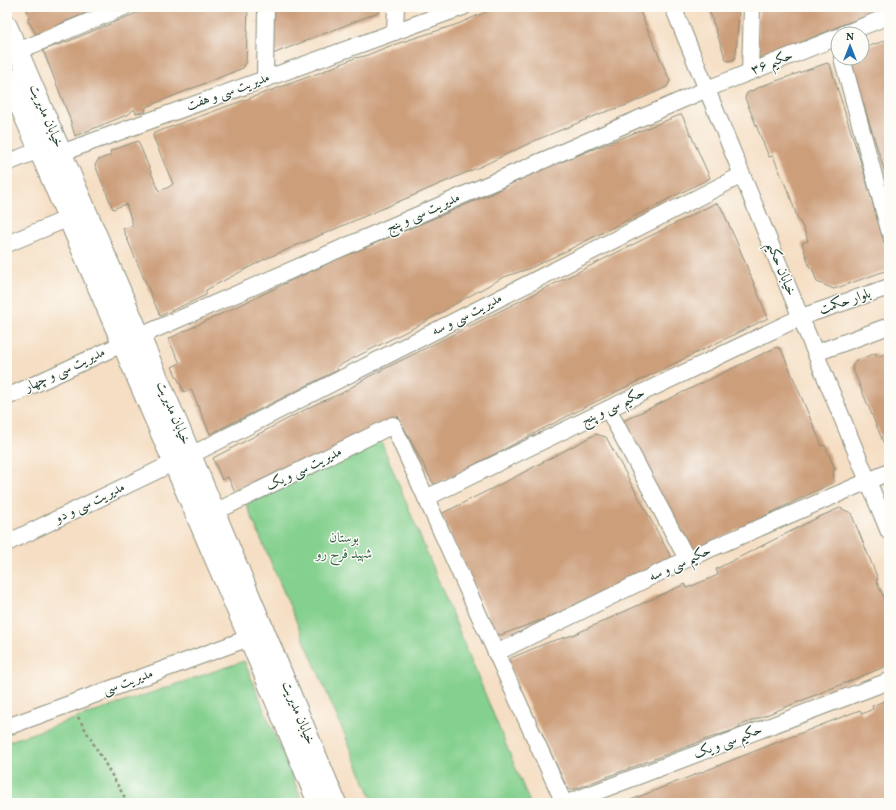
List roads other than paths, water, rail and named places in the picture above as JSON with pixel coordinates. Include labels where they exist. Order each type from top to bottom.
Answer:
[{"type":"main road","name":"خیابان مدیریت","points":[[7,26],[61,153],[131,340],[182,459],[249,638],[311,767],[336,803]]},
{"type":"main road","name":"خیابان مدیریت","points":[[7,76],[69,218],[131,340]]},
{"type":"main road","name":"خیابان مدیریت","points":[[182,459],[215,512],[311,767],[318,803]]},
{"type":"street","points":[[18,52],[124,7]]},
{"type":"street","points":[[265,78],[266,7]]},
{"type":"street","points":[[395,32],[396,7]]},
{"type":"street","name":"مدیریت سی و هفت","points":[[61,153],[463,7]]},
{"type":"street","name":"خیابان حکیم","points":[[673,7],[889,532]]},
{"type":"street","points":[[750,72],[752,7]]},
{"type":"street","name":"حکیم ۳۶","points":[[866,26],[889,16]]},
{"type":"street","name":"حکیم ۳۶","points":[[707,89],[830,41]]},
{"type":"street","points":[[844,66],[889,230]]},
{"type":"street","name":"مدیریت سی و پنج","points":[[131,340],[707,89]]},
{"type":"street","points":[[7,164],[39,150]]},
{"type":"street","name":"مدیریت سی و سه","points":[[182,459],[742,175]]},
{"type":"street","points":[[7,244],[69,218]]},
{"type":"street","name":"بلوار حکمت","points":[[801,317],[889,287]]},
{"type":"street","name":"حکیم سی و پنج","points":[[426,498],[801,317]]},
{"type":"street","points":[[816,353],[889,326]]},
{"type":"street","name":"مدیریت سی و چهار","points":[[7,397],[131,340]]},
{"type":"street","points":[[608,409],[687,560]]},
{"type":"street","name":"مدیریت سی و یک","points":[[215,512],[393,425],[426,498]]},
{"type":"street","name":"مدیریت سی و دو","points":[[7,543],[182,459]]},
{"type":"street","name":"حکیم سی و سه","points":[[496,653],[687,560],[889,472]]},
{"type":"street","points":[[426,498],[566,803]]},
{"type":"street","name":"مدیریت سی","points":[[7,726],[249,638]]},
{"type":"street","name":"حکیم سی و یک","points":[[566,803],[889,681]]},
{"type":"park label","name":"بوستان شهید فرح رو","points":[[344,546]]}]
